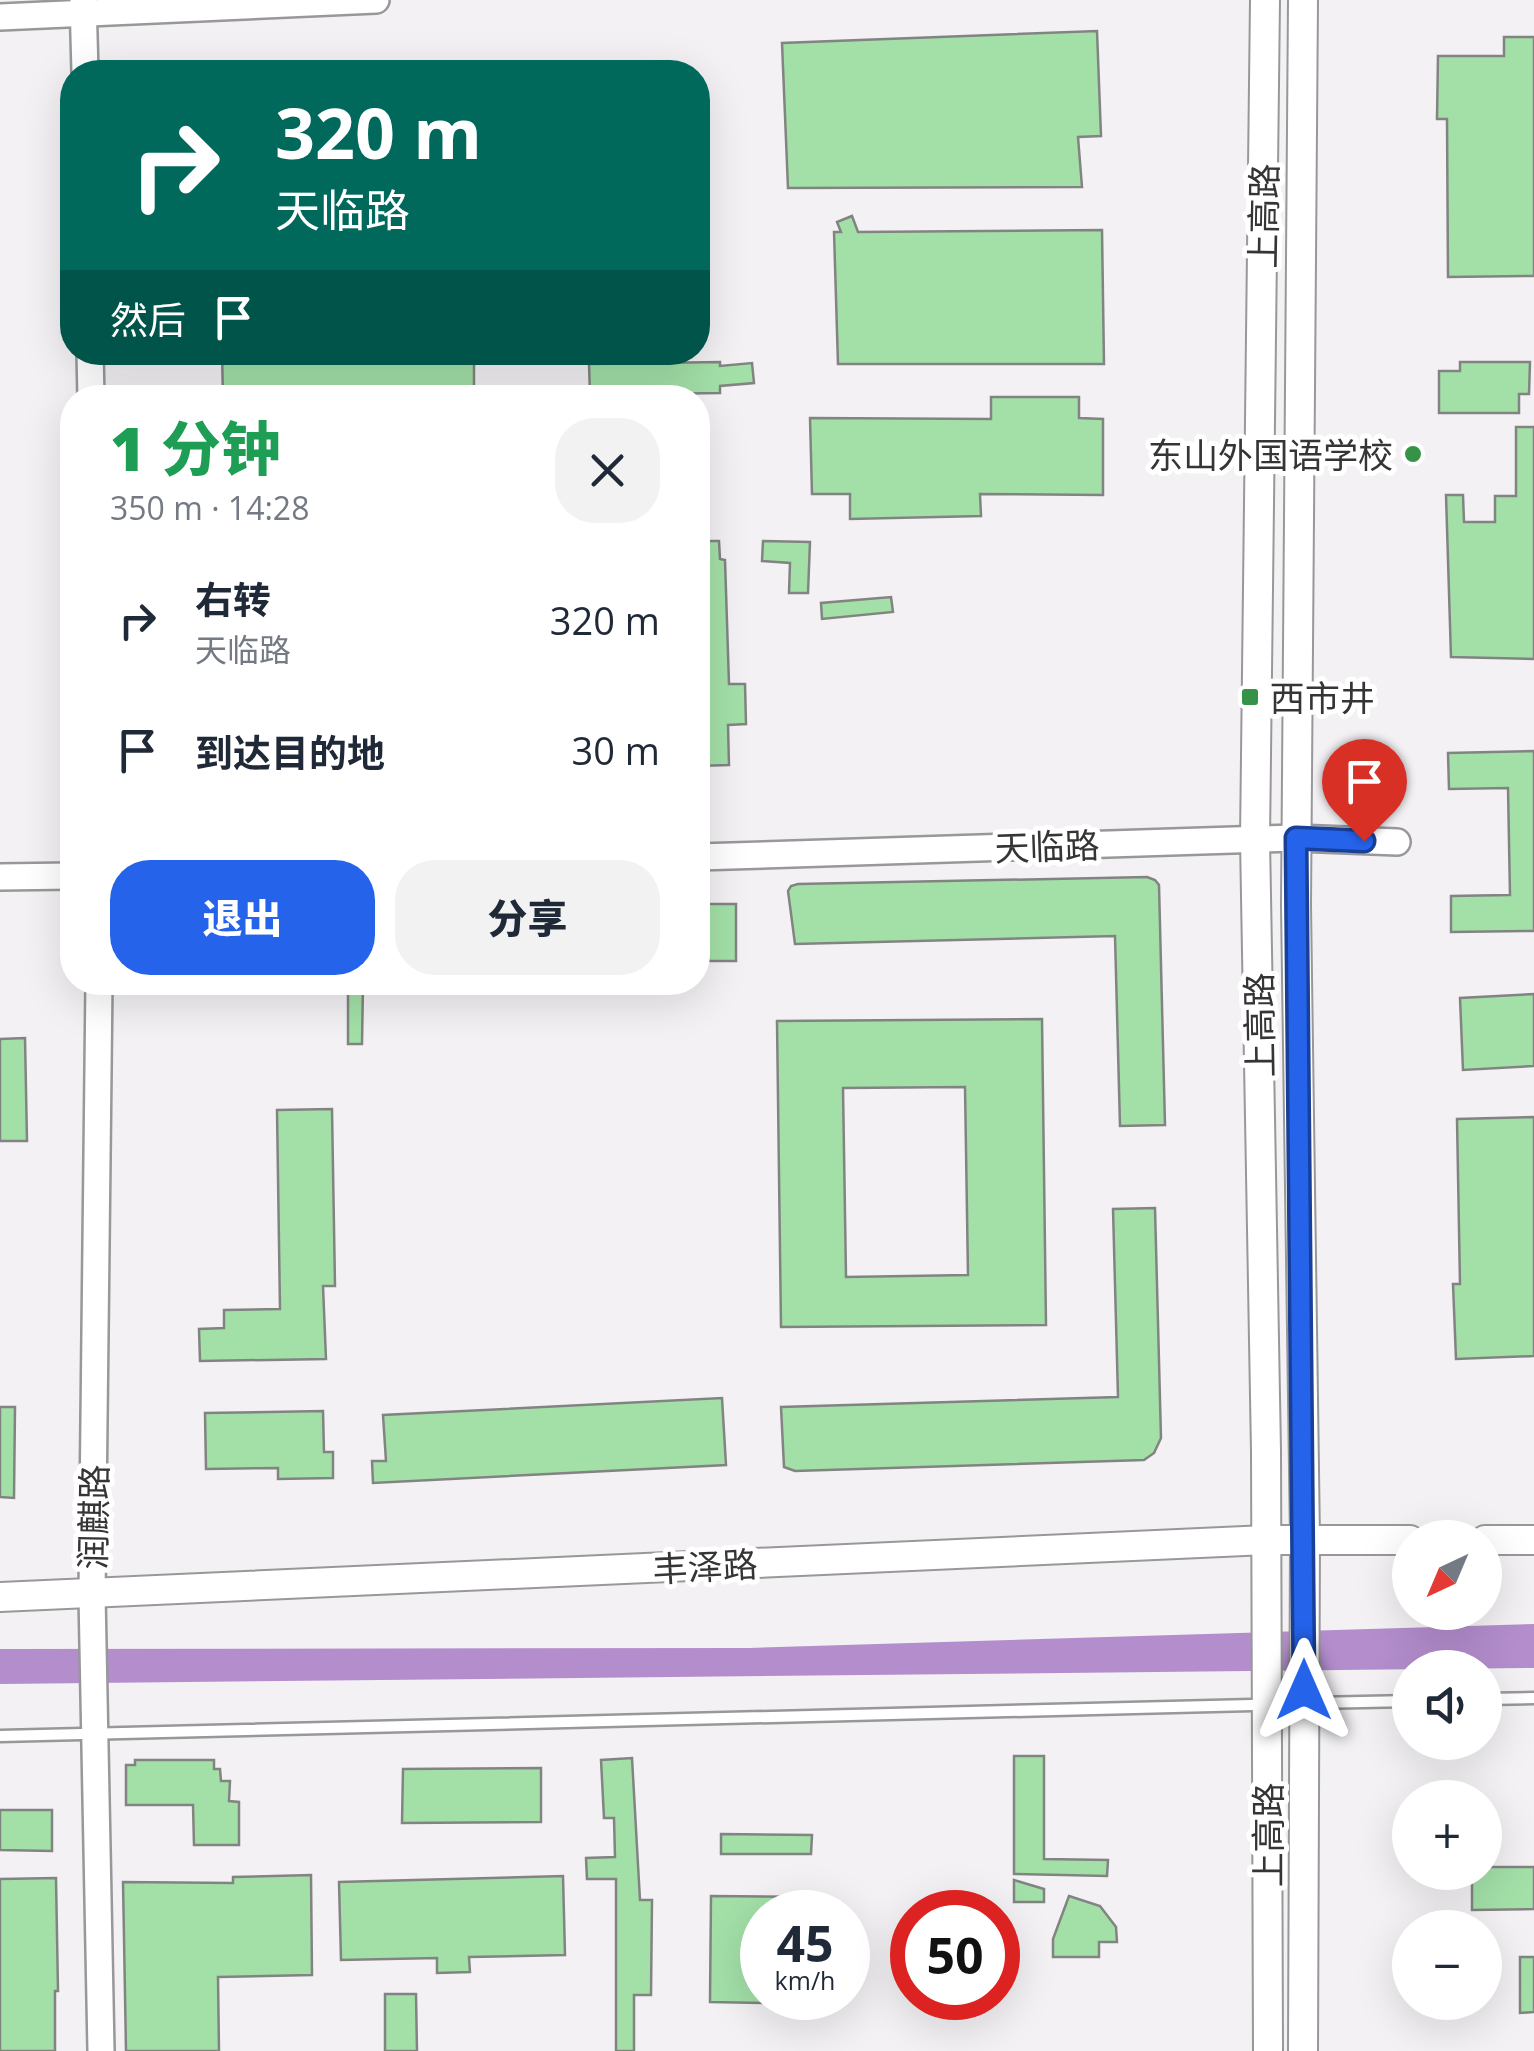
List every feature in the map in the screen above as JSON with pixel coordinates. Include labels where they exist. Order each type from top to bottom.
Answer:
[{"type":"main road","name":"上高路","points":[[1265,0],[1255,840],[1267,1540],[1280,1704],[1268,2051]]},
{"type":"main road","name":"上高路","points":[[1303,0],[1296,838],[1305,1540],[1303,2051]]},
{"type":"main road","name":"丰泽路","points":[[0,1597],[1267,1540],[1392,1540]]},
{"type":"main road","points":[[1502,1540],[1534,1540]]},
{"type":"street","points":[[0,16],[84,7],[376,0]]},
{"type":"street","points":[[84,7],[85,60]]},
{"type":"street","name":"天临路","points":[[710,857],[1296,838],[1397,842]]},
{"type":"street","points":[[0,877],[60,876]]},
{"type":"street","name":"润麒路","points":[[99,995],[92,1595],[101,2051]]},
{"type":"lane","points":[[1502,1699],[1534,1698]]},
{"type":"lane","points":[[0,1736],[1392,1701]]},
{"type":"shaded area","points":[[1534,1624],[1534,1668],[1502,1668],[1502,1650],[1392,1650],[1392,1669],[0,1684],[0,1649],[749,1648],[1392,1628],[1502,1630],[1502,1625]]},
{"type":"building","points":[[1097,31],[1101,136],[1078,137],[1082,187],[788,188],[782,43]]},
{"type":"building","points":[[1504,37],[1534,37],[1534,276],[1448,277],[1447,119],[1437,119],[1438,56],[1504,56]]},
{"type":"building","points":[[852,216],[858,232],[1102,230],[1104,364],[838,364],[834,232],[841,232],[837,222]]},
{"type":"building","points":[[720,362],[720,366],[752,363],[754,383],[720,386],[720,393],[710,393],[710,385],[590,385],[589,365]]},
{"type":"building","points":[[1460,362],[1530,362],[1529,394],[1519,394],[1519,413],[1439,413],[1439,371],[1460,371]]},
{"type":"building","points":[[222,365],[474,365],[474,385],[223,385]]},
{"type":"building","points":[[991,397],[1079,397],[1079,418],[1103,419],[1103,495],[980,494],[981,516],[850,519],[850,494],[812,494],[810,418],[991,419]]},
{"type":"building","points":[[1516,427],[1534,427],[1534,659],[1451,657],[1446,495],[1463,495],[1464,522],[1495,522],[1495,496],[1516,496]]},
{"type":"building","points":[[710,541],[719,541],[720,559],[725,560],[729,684],[745,684],[746,724],[728,725],[729,765],[710,766]]},
{"type":"building","points":[[763,541],[810,542],[808,593],[789,593],[790,563],[762,561]]},
{"type":"building","points":[[891,597],[893,612],[822,619],[821,603]]},
{"type":"building","points":[[1534,751],[1534,931],[1451,932],[1451,896],[1510,895],[1508,788],[1449,789],[1448,753]]},
{"type":"building","points":[[1147,877],[1159,885],[1165,1125],[1120,1126],[1115,936],[795,944],[788,891],[798,884]]},
{"type":"building","points":[[710,904],[736,904],[736,961],[710,961]]},
{"type":"building","points":[[1534,994],[1534,1066],[1463,1070],[1460,998]]},
{"type":"building","points":[[348,995],[363,995],[362,1044],[348,1044]]},
{"type":"building","points":[[1042,1019],[1046,1325],[781,1327],[777,1021]],"holes":[[[965,1087],[968,1275],[846,1277],[843,1088]]]},
{"type":"building","points":[[25,1038],[27,1141],[0,1141],[0,1039]]},
{"type":"building","points":[[332,1109],[335,1286],[323,1286],[326,1359],[200,1361],[199,1329],[224,1328],[224,1310],[280,1309],[277,1110]]},
{"type":"building","points":[[1534,1117],[1534,1356],[1456,1359],[1453,1284],[1460,1284],[1457,1119]]},
{"type":"building","points":[[1155,1208],[1161,1438],[1154,1453],[1144,1460],[795,1471],[784,1467],[781,1407],[1118,1397],[1113,1209]]},
{"type":"building","points":[[722,1398],[726,1465],[373,1483],[372,1461],[386,1461],[383,1415]]},
{"type":"building","points":[[0,1407],[15,1407],[14,1498],[0,1497]]},
{"type":"building","points":[[323,1411],[324,1452],[333,1452],[333,1478],[278,1479],[278,1468],[206,1469],[205,1413]]},
{"type":"building","points":[[1014,1756],[1044,1756],[1044,1859],[1108,1860],[1107,1876],[1014,1874]]},
{"type":"building","points":[[632,1758],[640,1900],[652,1900],[651,1995],[634,1995],[634,2051],[616,2051],[616,1879],[587,1879],[586,1858],[615,1857],[614,1818],[604,1818],[601,1760]]},
{"type":"building","points":[[135,1760],[214,1760],[221,1781],[230,1781],[229,1801],[239,1802],[239,1845],[194,1845],[193,1805],[126,1805],[126,1765],[135,1765]]},
{"type":"building","points":[[541,1768],[541,1822],[402,1823],[403,1769]]},
{"type":"building","points":[[0,1810],[52,1810],[52,1851],[0,1850]]},
{"type":"building","points":[[721,1834],[812,1835],[811,1854],[721,1854]]},
{"type":"building","points":[[1502,1867],[1534,1867],[1534,1909],[1472,1910],[1472,1890],[1502,1890]]},
{"type":"building","points":[[311,1875],[312,1975],[218,1977],[219,2051],[126,2051],[123,1882],[233,1883],[233,1877]]},
{"type":"building","points":[[563,1876],[565,1955],[469,1957],[470,1972],[437,1973],[437,1958],[341,1960],[339,1882]]},
{"type":"building","points":[[56,1878],[55,2051],[0,2051],[0,1879]]},
{"type":"building","points":[[1014,1880],[1044,1889],[1044,1902],[1020,1902],[1020,1890],[1014,1890]]},
{"type":"building","points":[[711,1896],[740,1896],[740,2003],[710,2002]]},
{"type":"building","points":[[1069,1896],[1100,1906],[1116,1927],[1117,1942],[1099,1942],[1099,1957],[1053,1957],[1053,1939]]},
{"type":"building","points":[[1520,1957],[1534,1957],[1534,2012],[1520,2013]]},
{"type":"building","points":[[385,1994],[416,1994],[417,2051],[385,2051]]},
{"type":"place","name":"东山外国语学校","points":[[1413,454]]},
{"type":"place","name":"西市井","points":[[1250,697]]},
{"type":"route","points":[[1304,1690],[1296,838],[1364,841]]}]
